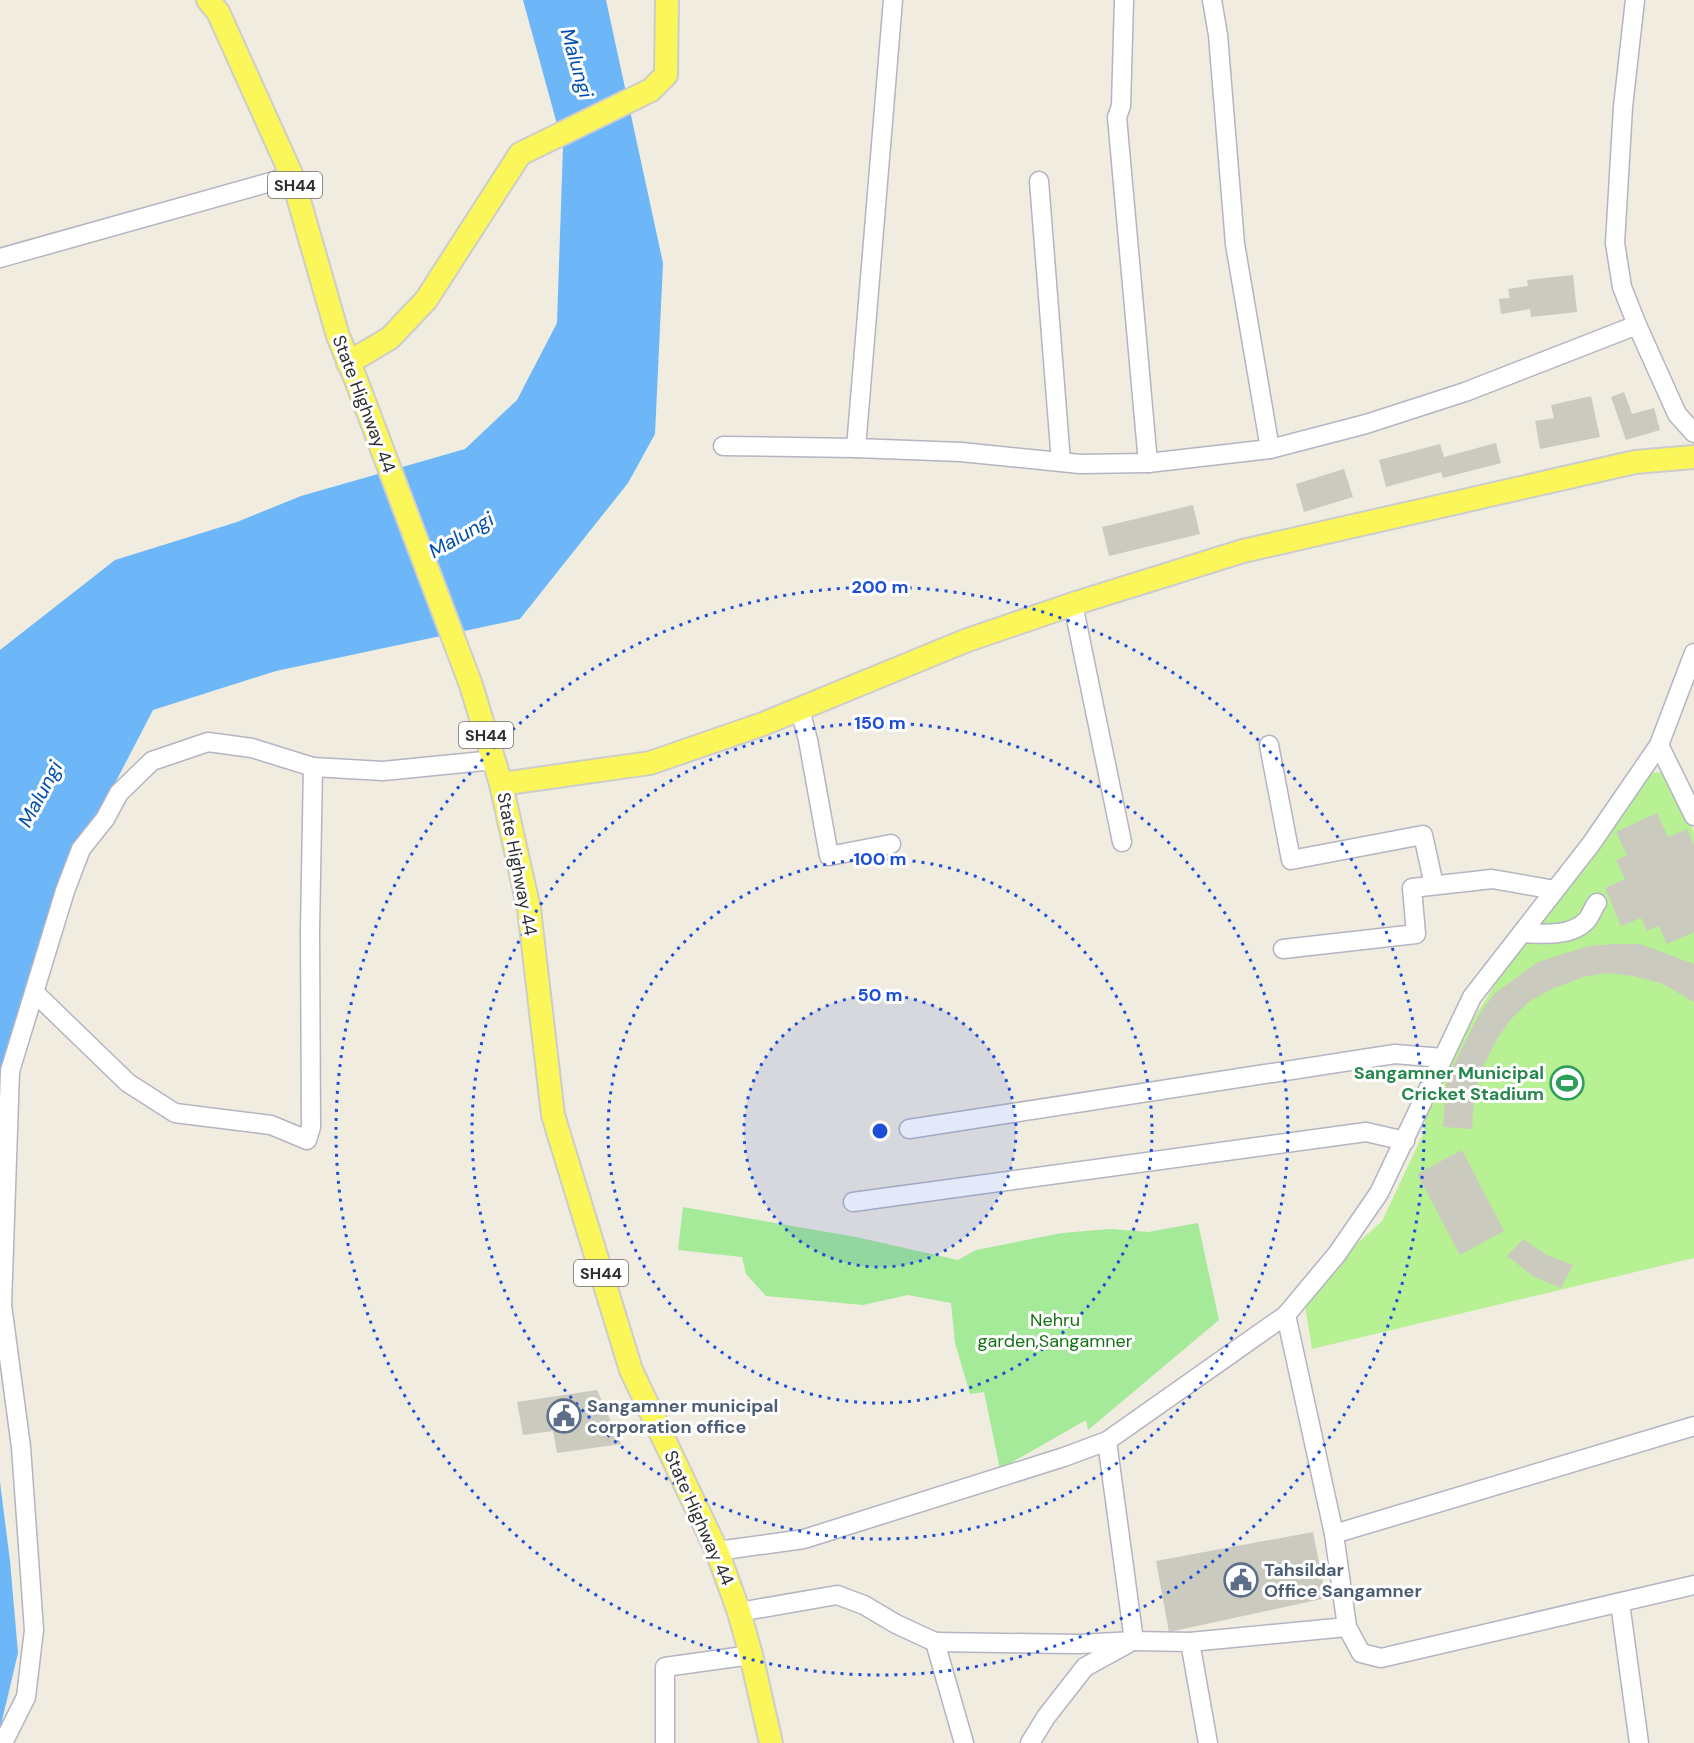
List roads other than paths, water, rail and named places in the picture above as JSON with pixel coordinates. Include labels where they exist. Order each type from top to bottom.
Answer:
[{"type":"main road","name":"State Highway 44","points":[[208,0],[218,12],[292,176],[338,336],[471,686],[501,784],[529,909],[553,1115],[631,1370],[717,1551],[739,1612],[771,1743]]},
{"type":"main road","points":[[352,372],[390,338],[426,300],[520,154],[651,90],[666,75],[667,0]]},
{"type":"main road","points":[[501,784],[650,764],[763,724],[965,641],[1073,604],[1243,551],[1635,462],[1694,457]]},
{"type":"street","points":[[856,448],[893,0]]},
{"type":"street","points":[[1124,0],[1121,106],[1117,117],[1148,463]]},
{"type":"street","points":[[1212,0],[1218,35],[1235,244],[1270,449]]},
{"type":"street","points":[[1635,0],[1623,107],[1615,243],[1622,287],[1636,325],[1677,414],[1694,433]]},
{"type":"street","points":[[0,258],[292,176]]},
{"type":"street","points":[[1039,181],[1062,462]]},
{"type":"street","points":[[723,446],[961,452],[1080,464],[1148,463],[1270,449],[1365,424],[1465,392],[1636,325]]},
{"type":"street","points":[[1073,604],[1122,842]]},
{"type":"street","points":[[717,1551],[804,1539],[1064,1457],[1107,1441],[1286,1315],[1343,1245],[1379,1193],[1472,997],[1591,844],[1659,745],[1694,653]]},
{"type":"street","points":[[800,709],[808,740],[829,856],[891,844]]},
{"type":"street","points":[[3,1743],[26,1697],[34,1630],[21,1447],[2,1305],[10,1071],[65,891],[81,849],[105,819],[120,793],[152,761],[208,742],[252,748],[313,767],[383,771],[494,760]]},
{"type":"street","points":[[1269,745],[1291,860],[1423,835],[1434,885]]},
{"type":"street","points":[[1659,745],[1694,816]]},
{"type":"street","points":[[35,993],[128,1083],[175,1113],[271,1125],[307,1140],[311,1127],[310,930],[313,767]]},
{"type":"street","points":[[1283,949],[1416,934],[1412,888],[1492,879],[1555,890]]},
{"type":"street","points":[[1522,933],[1550,934],[1576,928],[1586,921],[1597,903]]},
{"type":"street","points":[[909,1129],[1395,1054],[1443,1058]]},
{"type":"street","points":[[853,1202],[1366,1132],[1405,1141]]},
{"type":"street","points":[[1286,1315],[1334,1534],[1347,1627],[1361,1653],[1381,1658],[1694,1584]]},
{"type":"street","points":[[1334,1534],[1694,1426]]},
{"type":"street","points":[[1107,1441],[1134,1641]]},
{"type":"street","points":[[739,1612],[837,1595],[864,1605],[896,1624],[935,1642],[1079,1644],[1134,1641],[1190,1642],[1347,1627]]},
{"type":"street","points":[[1620,1603],[1639,1743]]},
{"type":"street","points":[[1030,1743],[1046,1717],[1085,1667],[1134,1641]]},
{"type":"street","points":[[935,1642],[964,1743]]},
{"type":"street","points":[[1190,1642],[1208,1743]]},
{"type":"street","points":[[663,1742],[665,1667],[751,1655]]},
{"type":"water","name":"Malungi","points":[[523,0],[606,0],[663,263],[655,434],[628,483],[520,619],[276,671],[153,710],[73,864],[0,1102],[0,650],[115,560],[237,522],[301,496],[465,449],[517,400],[557,323],[563,146]]},
{"type":"water","points":[[0,1482],[18,1653],[0,1729]]},
{"type":"place","name":"Sangamner Municipal Cricket Stadium","points":[[1567,1083]]},
{"type":"place","name":"Sangamner municipal corporation office","points":[[564,1416]]},
{"type":"place","name":"Tahsildar Office Sangamner","points":[[1241,1580]]},
{"type":"park label","name":"Nehru garden,Sangamner","points":[[1055,1330]]}]
